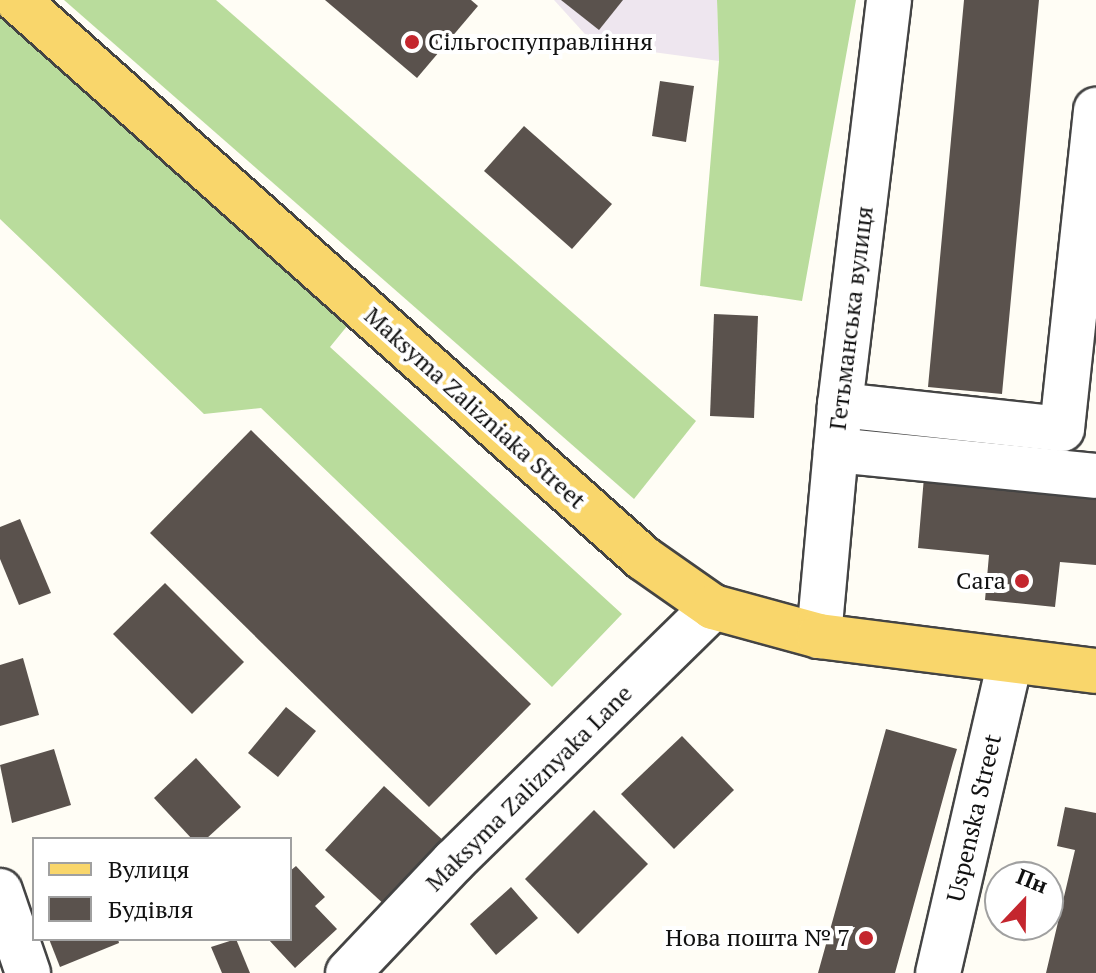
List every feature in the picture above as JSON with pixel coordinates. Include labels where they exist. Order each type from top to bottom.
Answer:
[{"type":"main road","name":"Maksyma Zalizniaka Street","points":[[17,0],[643,558],[713,607],[819,636],[1096,671]]},
{"type":"street","name":"Гетьманська вулиця","points":[[819,636],[840,405],[889,0]]},
{"type":"street","points":[[840,405],[1062,429],[1096,110]]},
{"type":"street","points":[[836,450],[1096,476]]},
{"type":"street","name":"Maksyma Zaliznyaka Lane","points":[[348,973],[454,861],[713,607]]},
{"type":"street","name":"Uspenska Street","points":[[938,973],[1010,662]]},
{"type":"street","points":[[0,891],[28,973]]},
{"type":"shaded area","points":[[554,0],[717,0],[719,61],[594,44]]},
{"type":"green space","points":[[64,0],[216,0],[696,421],[634,499]]},
{"type":"green space","points":[[717,0],[856,0],[802,301],[700,286],[719,61]]},
{"type":"green space","points":[[0,10],[348,325],[330,347],[622,614],[552,687],[261,408],[204,414],[0,219]]},
{"type":"building","name":"Сільгоспуправління","points":[[325,0],[471,0],[478,6],[417,78]]},
{"type":"building","points":[[561,0],[623,0],[599,30]]},
{"type":"building","points":[[964,0],[1039,0],[1002,394],[928,387]]},
{"type":"building","points":[[660,81],[694,86],[686,142],[652,136]]},
{"type":"building","points":[[524,126],[612,204],[572,249],[484,171]]},
{"type":"building","points":[[714,314],[758,316],[754,418],[710,416]]},
{"type":"building","points":[[251,430],[531,704],[429,807],[150,533]]},
{"type":"building","points":[[924,477],[1096,494],[1096,565],[1060,562],[1055,607],[985,600],[989,555],[918,548]]},
{"type":"building","points":[[20,519],[51,593],[19,605],[0,559],[0,527]]},
{"type":"building","points":[[165,583],[244,662],[192,714],[113,634]]},
{"type":"building","points":[[23,658],[39,715],[0,726],[0,665]]},
{"type":"building","points":[[286,707],[316,731],[278,777],[248,753]]},
{"type":"building","points":[[886,729],[957,749],[895,973],[818,973]]},
{"type":"building","points":[[682,736],[734,790],[674,849],[621,794]]},
{"type":"building","points":[[54,749],[71,805],[12,823],[0,765]]},
{"type":"building","points":[[196,758],[241,807],[208,837],[190,837],[154,798]]},
{"type":"building","points":[[384,786],[446,843],[387,907],[325,850]]},
{"type":"building","points":[[1065,807],[1096,813],[1096,973],[1046,973],[1054,941],[1064,941],[1064,897],[1075,850],[1057,846]]},
{"type":"building","points":[[594,810],[648,864],[578,934],[525,879]]},
{"type":"building","points":[[296,866],[325,897],[315,906],[337,929],[295,968],[270,941],[292,941],[292,869]]},
{"type":"building","points":[[511,887],[538,918],[496,955],[470,924]]},
{"type":"building","points":[[50,941],[118,941],[119,943],[60,967]]},
{"type":"building","points":[[237,941],[250,973],[222,973],[211,947]]},
{"type":"place","name":"Сільгоспуправління","points":[[412,42]]},
{"type":"place","name":"Сага","points":[[1022,581]]},
{"type":"place","name":"Нова пошта № 7","points":[[866,938]]}]
